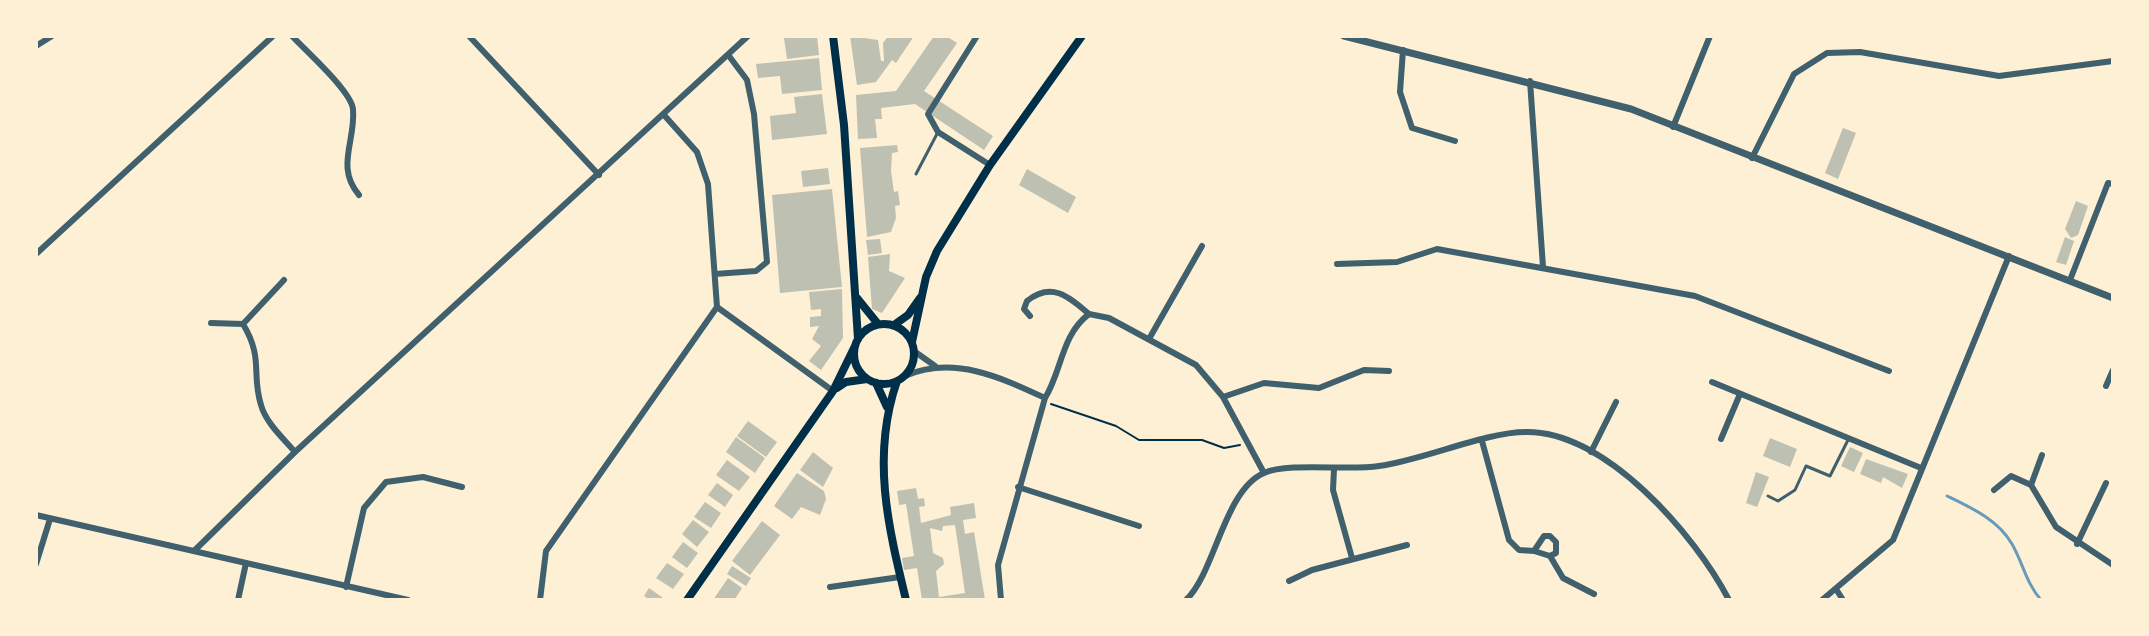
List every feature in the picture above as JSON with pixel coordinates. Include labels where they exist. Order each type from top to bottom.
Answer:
[{"type":"main road","points":[[833,36],[857,297],[856,364],[867,379],[876,383],[901,379]]},
{"type":"main road","points":[[906,600],[884,503],[881,466],[888,408],[901,379],[910,369],[923,294],[937,251],[990,165],[1082,36]]},
{"type":"main road","points":[[687,600],[833,391],[856,343],[878,324],[894,325],[908,315],[923,294]]},
{"type":"main road","points":[[857,297],[878,324]]},
{"type":"main road","points":[[894,325],[913,347]]},
{"type":"main road","points":[[833,391],[846,382],[867,379]]},
{"type":"main road","points":[[876,383],[888,408]]},
{"type":"street","points":[[36,46],[52,36]]},
{"type":"street","points":[[36,254],[273,36]]},
{"type":"street","points":[[292,36],[346,95],[353,108],[346,162],[349,183],[359,195]]},
{"type":"street","points":[[469,36],[599,175]]},
{"type":"street","points":[[195,550],[295,452],[748,36]]},
{"type":"street","points":[[977,36],[930,107],[931,124],[938,132],[990,165]]},
{"type":"street","points":[[1344,36],[1631,109],[2113,298]]},
{"type":"street","points":[[1673,127],[1710,36]]},
{"type":"street","points":[[1694,49],[1703,53]]},
{"type":"street","points":[[1403,50],[1400,92],[1412,128],[1455,141]]},
{"type":"street","points":[[1752,158],[1794,74],[1827,53],[1860,52],[1999,76],[2113,61]]},
{"type":"street","points":[[715,274],[756,271],[767,262],[754,114],[747,80],[729,56]]},
{"type":"street","points":[[1530,81],[1543,267]]},
{"type":"street","points":[[540,600],[546,551],[717,307],[708,184],[697,152],[664,115]]},
{"type":"street","points":[[2070,280],[2110,184],[2105,175]]},
{"type":"street","points":[[1149,339],[1202,246]]},
{"type":"street","points":[[1337,264],[1397,262],[1437,249],[1695,296],[1889,371]]},
{"type":"street","points":[[1822,600],[1893,540],[2009,256]]},
{"type":"street","points":[[211,323],[243,324],[284,280]]},
{"type":"street","points":[[1030,316],[1024,309],[1027,301],[1051,291],[1065,293],[1089,314],[1109,318],[1196,365],[1223,397],[1264,473]]},
{"type":"street","points":[[717,307],[833,391]]},
{"type":"street","points":[[1001,600],[998,565],[1018,487],[1045,400],[1055,382],[1057,363],[1077,325],[1089,314]]},
{"type":"street","points":[[243,324],[254,343],[263,410],[295,452]]},
{"type":"street","points":[[913,347],[935,366]]},
{"type":"street","points":[[901,379],[935,366],[969,369],[1001,378],[1045,400]]},
{"type":"street","points":[[1223,397],[1264,383],[1319,388],[1364,370],[1389,371]]},
{"type":"street","points":[[2106,386],[2113,370]]},
{"type":"street","points":[[1712,382],[1921,468]]},
{"type":"street","points":[[1721,439],[1740,394]]},
{"type":"street","points":[[1591,452],[1616,402]]},
{"type":"street","points":[[1186,600],[1246,487],[1264,473],[1378,467],[1512,433],[1546,433],[1591,452],[1633,481],[1706,563],[1729,600]]},
{"type":"street","points":[[1482,441],[1509,540],[1519,550],[1550,556],[1563,578],[1594,594]]},
{"type":"street","points":[[2031,485],[2042,455]]},
{"type":"street","points":[[1334,469],[1333,490],[1352,558]]},
{"type":"street","points":[[1994,490],[2011,476],[2031,485],[2056,527],[2077,544],[2113,565]]},
{"type":"street","points":[[346,587],[364,508],[386,482],[423,477],[462,487]]},
{"type":"street","points":[[2077,544],[2106,483]]},
{"type":"street","points":[[1018,487],[1139,526]]},
{"type":"street","points":[[36,515],[408,600]]},
{"type":"street","points":[[36,564],[50,519]]},
{"type":"street","points":[[1534,551],[1539,541],[1550,536],[1557,549],[1550,556]]},
{"type":"street","points":[[1289,581],[1352,558],[1407,545]]},
{"type":"street","points":[[238,600],[246,563]]},
{"type":"street","points":[[830,587],[900,577]]},
{"type":"street","points":[[1836,589],[1843,600]]},
{"type":"lane","points":[[916,174],[938,132]]},
{"type":"lane","points":[[1768,496],[1778,501],[1795,490],[1806,466],[1830,476],[1845,441],[1851,438]]},
{"type":"path","points":[[1045,400],[1116,426],[1139,440],[1202,440],[1224,448],[1249,444]]},
{"type":"building","points":[[817,36],[819,55],[787,59],[784,38]]},
{"type":"building","points":[[850,36],[878,40],[881,61],[884,61],[883,43],[888,36],[914,36],[896,63],[892,60],[876,82],[857,85]]},
{"type":"building","points":[[934,36],[946,36],[957,43],[924,91],[993,136],[984,150],[915,104],[881,108],[882,119],[875,119],[877,138],[858,139],[856,95],[896,91]]},
{"type":"building","points":[[819,58],[822,90],[782,94],[780,76],[758,78],[756,64]]},
{"type":"building","points":[[822,94],[827,134],[772,140],[770,116],[796,113],[794,97]]},
{"type":"building","points":[[1843,128],[1856,133],[1838,179],[1825,173]]},
{"type":"building","points":[[897,145],[898,152],[892,153],[891,171],[894,192],[898,191],[900,205],[895,206],[896,218],[891,232],[867,237],[860,148]]},
{"type":"building","points":[[828,168],[830,184],[803,187],[801,171]]},
{"type":"building","points":[[1027,169],[1076,197],[1068,213],[1019,185]]},
{"type":"building","points":[[832,189],[842,287],[780,293],[772,195]]},
{"type":"building","points":[[2076,201],[2088,206],[2078,235],[2071,238],[2065,229]]},
{"type":"building","points":[[2065,237],[2074,241],[2066,265],[2056,262]]},
{"type":"building","points":[[880,239],[882,253],[868,255],[866,240]]},
{"type":"building","points":[[890,254],[889,271],[905,278],[882,313],[872,309],[868,257]]},
{"type":"building","points":[[842,289],[843,338],[821,370],[809,361],[821,346],[812,339],[819,326],[810,327],[810,317],[821,316],[821,309],[811,310],[809,292]]},
{"type":"building","points":[[748,421],[777,442],[766,457],[737,436]]},
{"type":"building","points":[[736,437],[765,458],[755,473],[726,452]]},
{"type":"building","points":[[1770,438],[1797,449],[1790,467],[1763,456]]},
{"type":"building","points":[[1850,447],[1863,453],[1854,472],[1841,466]]},
{"type":"building","points":[[813,452],[833,468],[823,487],[800,470]]},
{"type":"building","points":[[1866,459],[1908,474],[1902,488],[1883,477],[1881,483],[1860,474]]},
{"type":"building","points":[[727,460],[750,477],[739,491],[716,475]]},
{"type":"building","points":[[1756,472],[1769,477],[1757,507],[1746,503]]},
{"type":"building","points":[[797,473],[824,491],[826,499],[820,515],[801,507],[792,519],[774,506]]},
{"type":"building","points":[[717,483],[733,495],[725,507],[708,495]]},
{"type":"building","points":[[916,488],[918,499],[924,498],[925,506],[919,507],[921,523],[951,515],[950,507],[974,503],[976,518],[963,520],[965,534],[974,532],[985,600],[922,600],[917,568],[904,570],[902,558],[914,556],[906,504],[899,505],[897,491]],"holes":[[[955,525],[965,593],[939,597],[936,571],[944,564],[943,558],[933,553],[930,528],[942,531],[943,526]]]},
{"type":"building","points":[[705,502],[721,513],[711,528],[694,517]]},
{"type":"building","points":[[693,520],[709,532],[697,547],[682,534]]},
{"type":"building","points":[[762,521],[780,535],[750,575],[732,561]]},
{"type":"building","points":[[683,542],[698,553],[687,568],[672,557]]},
{"type":"building","points":[[667,563],[684,574],[673,589],[656,578]]},
{"type":"building","points":[[732,566],[751,578],[746,586],[727,574]]},
{"type":"building","points":[[728,578],[742,588],[735,599],[713,600]]},
{"type":"building","points":[[649,588],[666,600],[650,600],[644,596]]},
{"type":"waterway","points":[[1947,496],[1999,528],[2016,551],[2041,600]]}]
